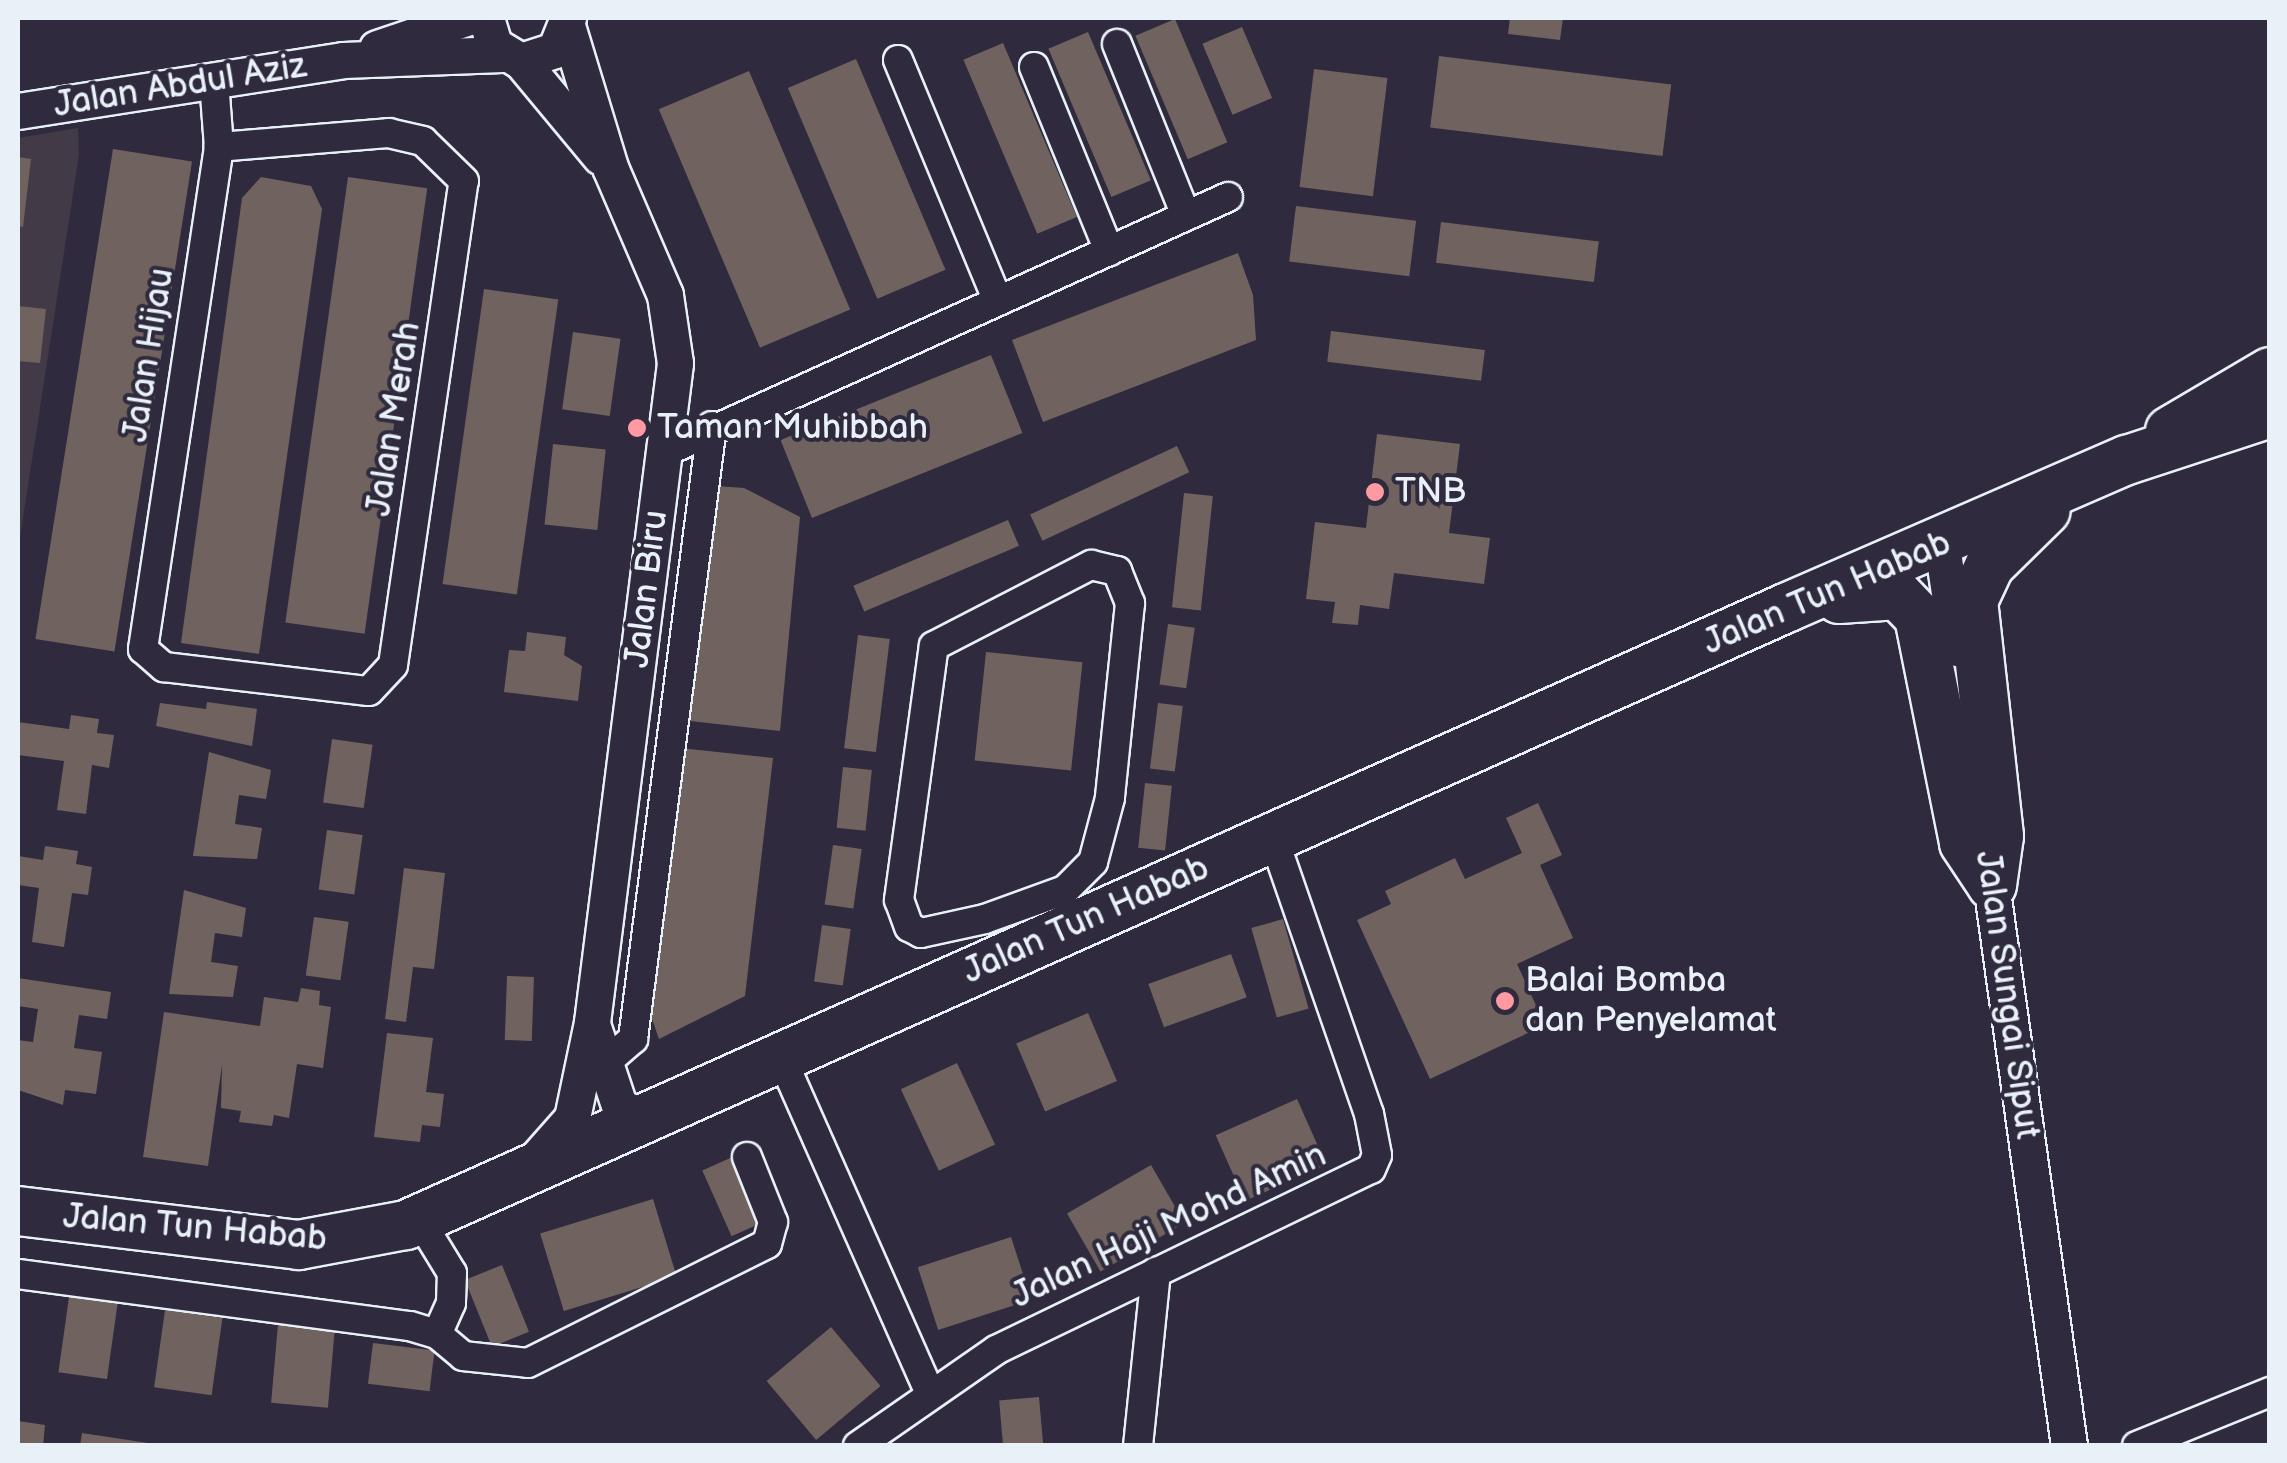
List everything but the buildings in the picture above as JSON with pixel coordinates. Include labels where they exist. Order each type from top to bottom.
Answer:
[{"type":"highway","name":"Jalan Tun Habab","points":[[18,1211],[299,1245],[349,1241],[418,1219],[781,1056],[987,942],[1273,837],[1786,608],[1942,544],[2127,460],[2260,393]]},
{"type":"highway","points":[[1992,885],[1999,836],[1973,601],[1998,556],[2075,484]]},
{"type":"highway","points":[[1786,608],[1881,592],[1911,604],[1924,633],[1964,843],[1992,885]]},
{"type":"street","points":[[343,60],[466,18]]},
{"type":"street","name":"Jalan Biru","points":[[486,18],[512,57],[610,167]]},
{"type":"street","points":[[343,60],[512,57],[555,50],[568,23]]},
{"type":"street","name":"Jalan Biru","points":[[514,1176],[558,1142],[572,1118],[592,1022],[665,452],[674,331],[646,241],[610,167],[568,23]]},
{"type":"street","points":[[1117,44],[1186,216]]},
{"type":"street","name":"Jalan Abdul Aziz","points":[[18,111],[343,60]]},
{"type":"street","points":[[898,60],[998,300]]},
{"type":"street","points":[[1034,67],[1109,251]]},
{"type":"street","name":"Jalan Hijau","points":[[142,640],[219,147],[214,81]]},
{"type":"street","name":"Jalan Merah","points":[[142,640],[147,658],[164,667],[266,684],[357,692],[388,676],[466,206],[464,181],[423,141],[345,137],[219,147]]},
{"type":"street","points":[[665,452],[712,426],[1228,197]]},
{"type":"street","points":[[603,1065],[633,1039],[712,426]]},
{"type":"street","name":"Jalan Sungai Siput","points":[[1942,544],[2070,1446]]},
{"type":"street","points":[[1105,566],[1128,585],[1130,602],[1110,798],[1094,862],[1065,890],[987,942],[921,934],[900,916],[929,657],[954,628],[1071,574],[1105,566]]},
{"type":"street","name":"Jalan Haji Mohd Amin","points":[[858,1446],[930,1392],[996,1350],[1362,1176],[1377,1155],[1273,837]]},
{"type":"street","name":"Jalan Biru","points":[[592,1022],[620,1108],[647,1116]]},
{"type":"street","points":[[781,1056],[930,1392]]},
{"type":"street","points":[[18,1274],[437,1334],[463,1356],[528,1363],[767,1244],[774,1222],[747,1157]]},
{"type":"street","points":[[418,1219],[452,1273],[451,1302],[437,1334]]},
{"type":"street","points":[[1138,1446],[1156,1272]]},
{"type":"street","points":[[2137,1446],[2270,1392]]},
{"type":"shaded area","points":[[78,128],[79,155],[18,551],[18,138]]},
{"type":"place","name":"Taman Muhibbah","points":[[637,428]]},
{"type":"place","name":"TNB","points":[[1375,492]]},
{"type":"place","name":"Balai Bomba dan Penyelamat","points":[[1505,1001]]}]
